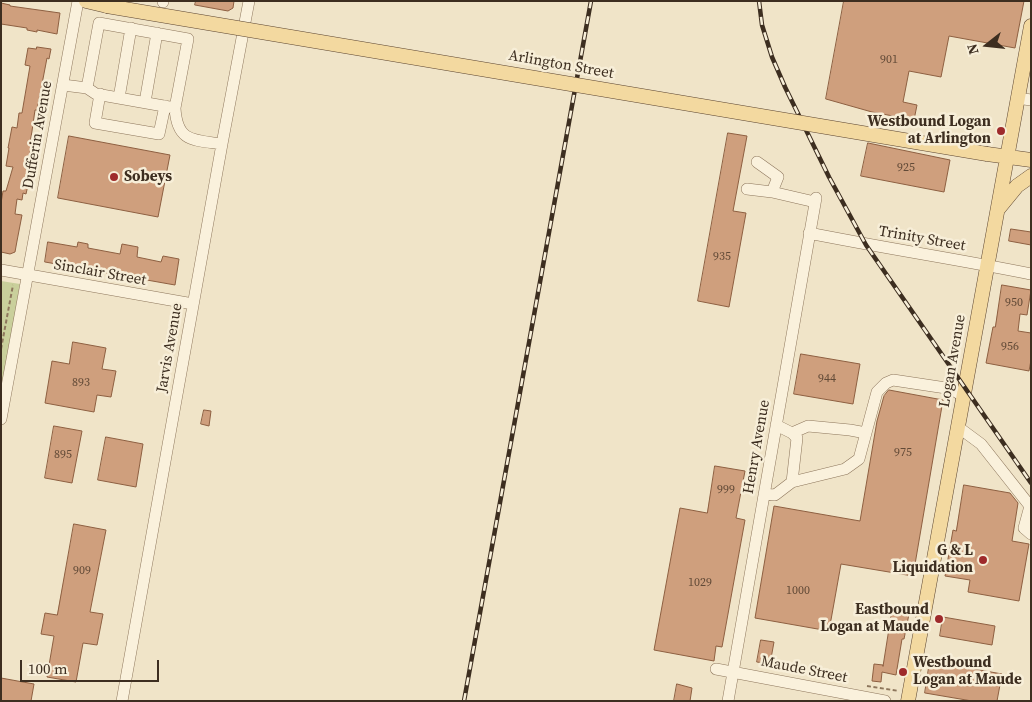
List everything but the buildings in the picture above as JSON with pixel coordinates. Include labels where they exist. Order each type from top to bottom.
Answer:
[{"type":"main road","name":"Arlington Street","points":[[86,1],[1031,160]]},
{"type":"main road","name":"Logan Avenue","points":[[908,701],[1007,157],[1024,99],[1031,26]]},
{"type":"main road","points":[[997,211],[1017,186],[1031,176]]},
{"type":"street","name":"Dufferin Avenue","points":[[1,419],[78,1]]},
{"type":"street","name":"Jarvis Avenue","points":[[122,701],[248,1]]},
{"type":"street","points":[[88,88],[99,22],[188,39],[170,107],[160,134],[94,123],[100,94]]},
{"type":"street","points":[[119,98],[131,28]]},
{"type":"street","points":[[145,102],[157,33]]},
{"type":"street","points":[[63,84],[88,88],[96,94],[170,107]]},
{"type":"street","points":[[170,107],[184,136],[194,140],[222,144]]},
{"type":"street","points":[[747,189],[772,192],[778,177],[757,162]]},
{"type":"street","name":"Henry Avenue","points":[[728,701],[815,200],[772,192]]},
{"type":"street","name":"Trinity Street","points":[[809,234],[1031,274]]},
{"type":"street","name":"Sinclair Street","points":[[1,270],[193,304]]},
{"type":"street","points":[[764,494],[775,495],[792,482],[845,469],[859,459],[877,392],[886,383],[893,380],[946,388],[963,396]]},
{"type":"street","points":[[776,425],[792,433],[797,438],[792,482]]},
{"type":"street","points":[[792,433],[808,426],[866,433]]},
{"type":"street","points":[[958,427],[982,444],[1030,506],[1024,528],[1031,534]]},
{"type":"street","name":"Maude Street","points":[[716,669],[886,701]]},
{"type":"path","points":[[1,349],[14,284]]},
{"type":"green space","points":[[1,281],[20,284],[1,400]]},
{"type":"railway","points":[[464,701],[591,1]]},
{"type":"railway","points":[[759,1],[762,25],[772,57],[785,87],[829,177],[866,245],[1031,483]]},
{"type":"place","name":"Westbound Logan at Arlington","points":[[1001,131]]},
{"type":"place","name":"Sobeys","points":[[114,177]]},
{"type":"place","name":"G & L Liquidation","points":[[983,560]]},
{"type":"place","name":"Eastbound Logan at Maude","points":[[939,619]]},
{"type":"place","name":"Westbound Logan at Maude","points":[[903,672]]}]
